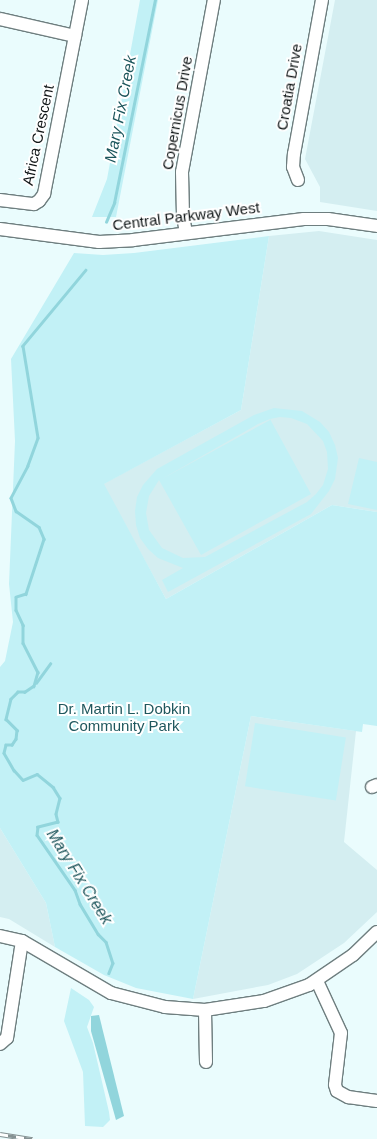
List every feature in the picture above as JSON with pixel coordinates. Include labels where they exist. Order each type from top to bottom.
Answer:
[{"type":"street","points":[[0,20],[75,36],[82,0]]},
{"type":"street","name":"Copernicus Drive","points":[[186,233],[183,216],[182,172],[214,0]]},
{"type":"street","name":"Croatia Drive","points":[[298,180],[293,167],[294,154],[322,0]]},
{"type":"street","name":"Africa Crescent","points":[[0,200],[34,204],[44,194],[75,36]]},
{"type":"street","name":"Central Parkway West","points":[[0,229],[99,242],[304,219],[328,219],[377,226]]},
{"type":"street","points":[[0,936],[22,940],[111,993],[165,1007],[206,1010],[264,1001],[317,980],[353,955],[377,932]]},
{"type":"street","points":[[0,1044],[7,1038],[22,940]]},
{"type":"street","points":[[317,980],[341,1032],[335,1085],[337,1091],[348,1097],[377,1101]]},
{"type":"street","points":[[206,1010],[206,1062]]},
{"type":"shaded area","points":[[335,0],[377,0],[377,211],[320,202],[320,187],[305,159]]},
{"type":"shaded area","points":[[319,231],[377,240],[377,512],[332,505],[166,599],[103,484],[241,410],[269,236]]},
{"type":"shaded area","points":[[251,716],[356,731],[344,842],[377,870],[377,912],[344,943],[297,974],[268,985],[193,999]]},
{"type":"shaded area","points":[[0,828],[46,903],[55,947],[9,919],[0,917]]},
{"type":"shaded area","points":[[99,1015],[124,1116],[116,1120],[91,1031],[91,1016]]},
{"type":"green space","points":[[140,0],[158,0],[116,217],[92,217],[107,179]]},
{"type":"green space","name":"Dr. Martin L. Dobkin Community Park","points":[[269,236],[241,410],[104,484],[166,599],[332,505],[377,512],[377,726],[363,724],[362,732],[251,716],[193,999],[136,988],[104,975],[55,947],[46,903],[0,828],[0,667],[5,661],[13,622],[9,584],[15,441],[11,359],[74,253],[103,255],[134,253]]},
{"type":"green space","points":[[274,408],[302,411],[320,422],[329,432],[335,445],[338,458],[335,479],[329,491],[311,514],[168,592],[162,580],[183,568],[158,558],[140,538],[136,525],[137,497],[143,485],[157,469],[254,415]],"holes":[[[280,417],[291,418],[307,424],[323,441],[327,452],[328,469],[323,485],[316,494],[307,502],[205,557],[183,558],[162,548],[149,530],[146,513],[149,496],[159,480],[201,555],[311,494],[270,419]],[[270,420],[160,480],[258,424]]]},
{"type":"green space","points":[[359,458],[377,462],[377,510],[348,504]]},
{"type":"green space","points":[[255,723],[346,737],[336,801],[245,786]]},
{"type":"green space","points":[[71,988],[89,1000],[94,1007],[87,1027],[93,1043],[109,1112],[110,1120],[103,1127],[85,1126],[83,1072],[64,1021]]},
{"type":"waterway","name":"Mary Fix Creek","points":[[106,222],[114,203],[155,0]]},
{"type":"waterway","name":"Mary Fix Creek","points":[[86,270],[23,346],[38,438],[28,466],[11,498],[16,511],[39,527],[44,539],[26,594],[16,597],[16,610],[23,625],[23,643],[38,672],[34,686],[25,692],[18,692],[11,699],[6,719],[17,730],[16,739],[12,745],[6,745],[4,753],[14,770],[23,780],[37,774],[53,787],[60,798],[56,814],[58,822],[38,827],[37,835],[75,890],[80,904],[98,934],[106,942],[113,963],[109,973]]},
{"type":"waterway","points":[[36,683],[50,664]]},
{"type":"railway","points":[[0,1134],[33,1139]]}]
